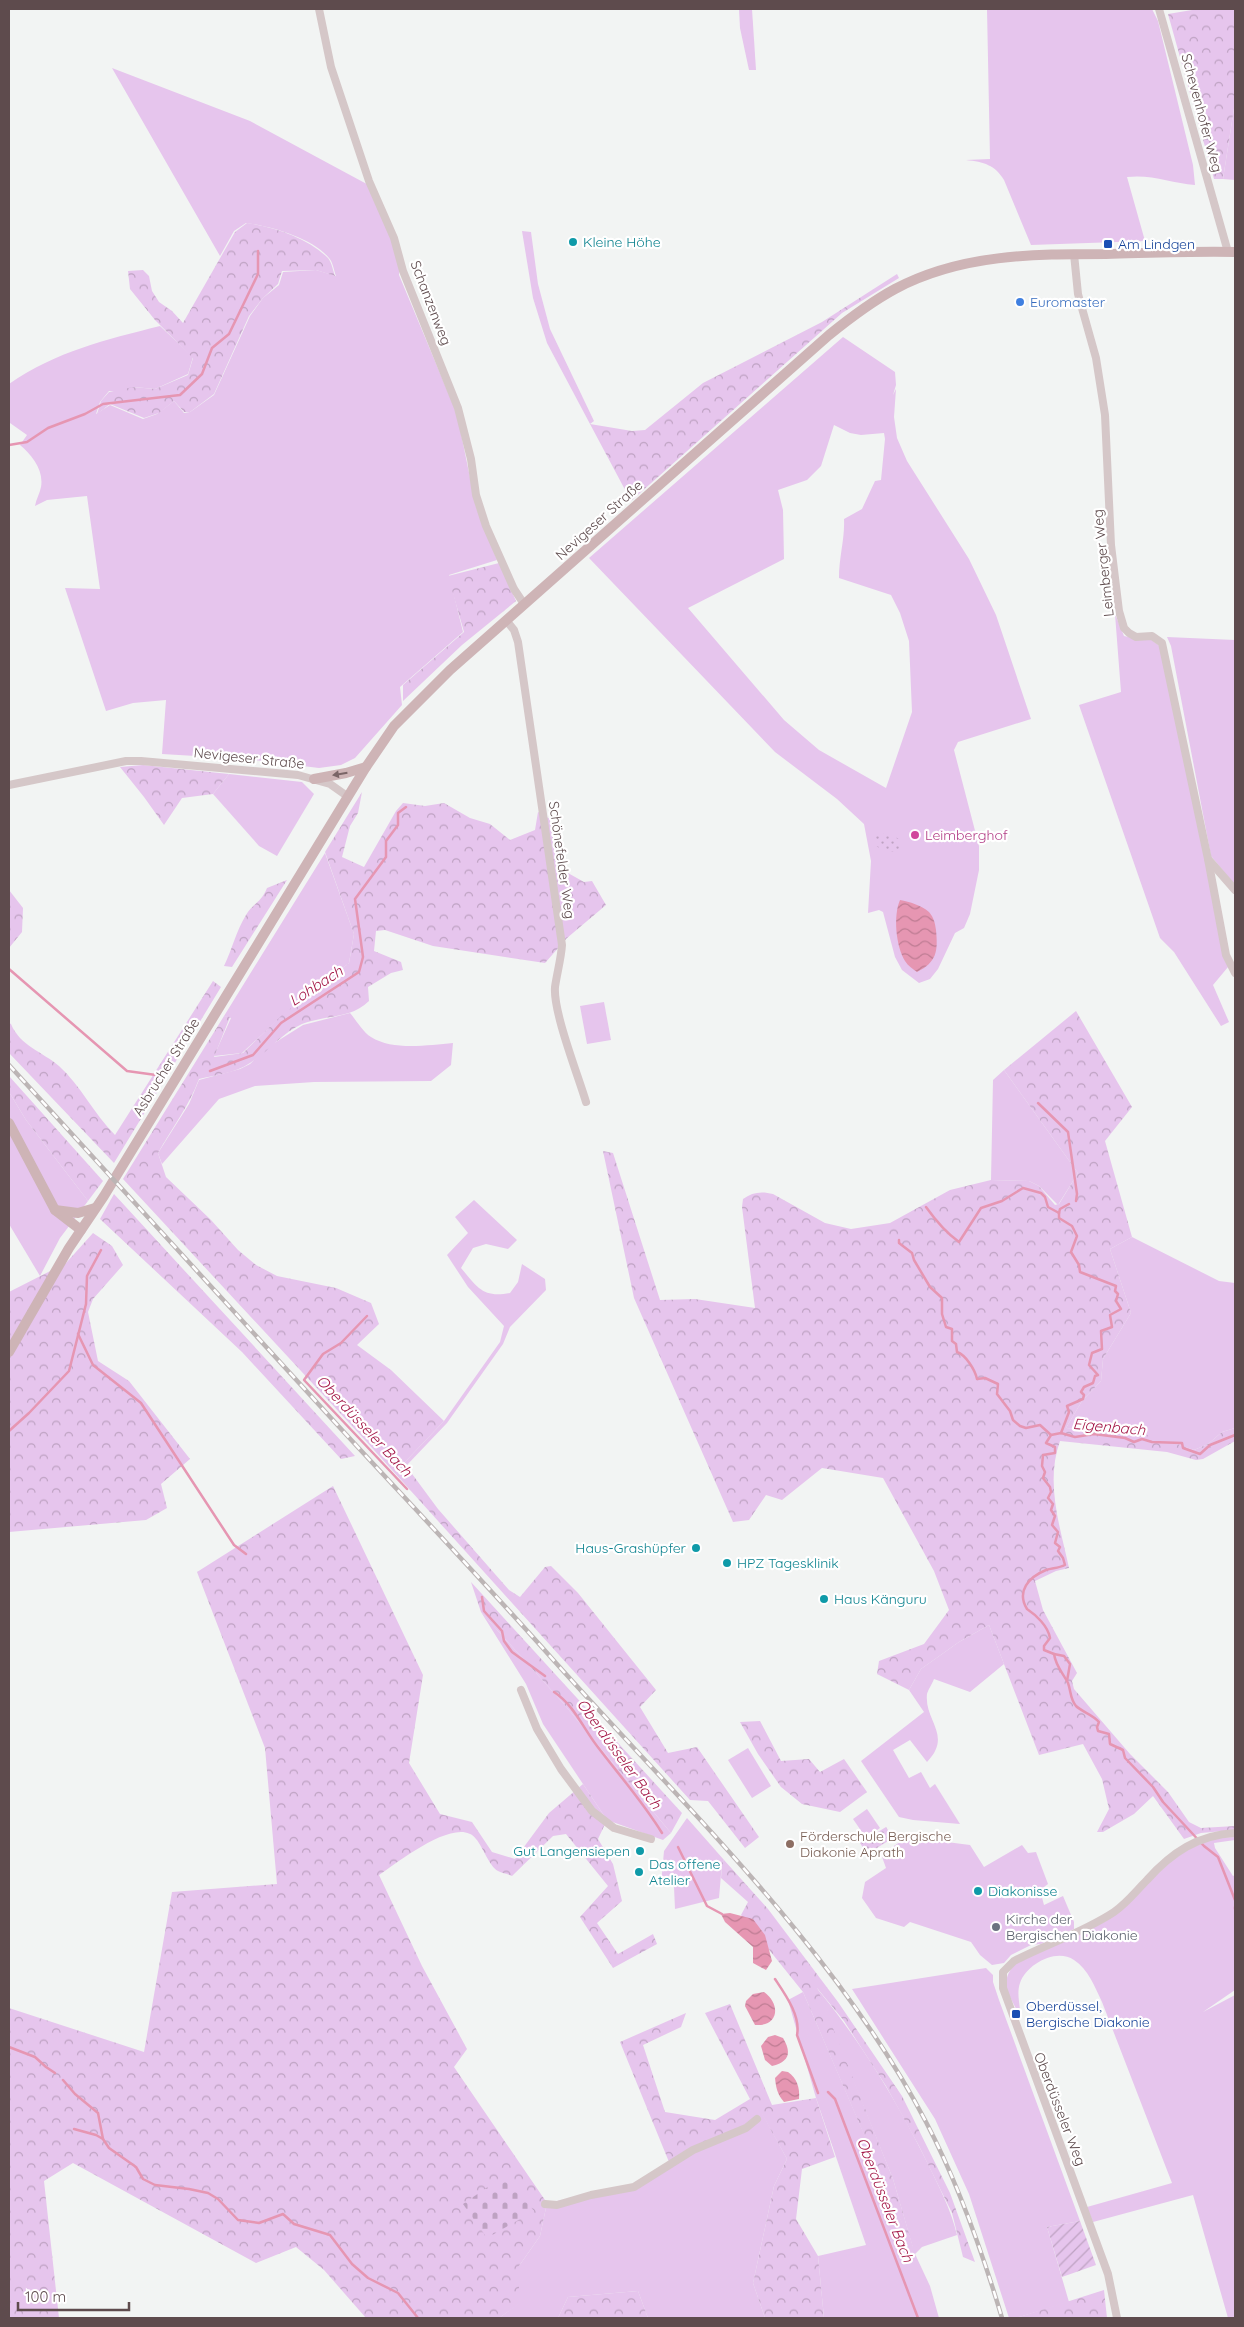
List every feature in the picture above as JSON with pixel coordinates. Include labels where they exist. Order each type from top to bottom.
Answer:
[{"type":"main road","name":"Nevigeser Straße","points":[[348,796],[394,726],[410,708],[524,604],[830,335],[876,300],[914,280],[952,266],[992,257],[1232,252]]},
{"type":"main road","points":[[314,779],[366,767]]},
{"type":"main road","name":"Asbrucher Straße","points":[[9,1352],[81,1230],[104,1196],[348,796]]},
{"type":"main road","points":[[9,1123],[55,1210],[81,1230]]},
{"type":"main road","points":[[55,1210],[78,1213],[95,1208]]},
{"type":"street","name":"Schanzenweg","points":[[319,9],[331,67],[369,181],[394,238],[403,271],[458,408],[471,460],[476,495],[486,526],[514,589],[524,604]]},
{"type":"street","name":"Schevenhofer Weg","points":[[1159,9],[1232,252]]},
{"type":"street","name":"Leimberger Weg","points":[[1074,254],[1078,294],[1096,358],[1105,415],[1111,545],[1119,611],[1124,628],[1129,633],[1136,637],[1152,636],[1162,644],[1208,859],[1235,890]]},
{"type":"street","name":"Schönefelder Weg","points":[[506,620],[514,630],[518,642],[562,945],[555,988],[560,1019],[586,1102]]},
{"type":"street","name":"Nevigeser Straße","points":[[9,785],[126,762],[141,761],[298,775],[330,784],[348,796]]},
{"type":"street","points":[[1208,859],[1226,955],[1235,974]]},
{"type":"street","points":[[521,1690],[537,1729],[561,1769],[592,1811],[614,1828],[651,1839]]},
{"type":"street","name":"Oberdüsseler Weg","points":[[1117,2318],[1108,2274],[1009,2007],[1000,1971],[1014,1961],[1113,1913],[1134,1895],[1165,1862],[1191,1843],[1202,1838],[1235,1833]]},
{"type":"street","points":[[545,2204],[557,2205],[591,2195],[634,2187],[694,2150],[746,2128],[757,2120]]},
{"type":"green space","points":[[739,9],[752,9],[756,70],[749,70],[740,28]]},
{"type":"green space","points":[[987,9],[1152,9],[1158,21],[1193,165],[1195,185],[1136,176],[1127,177],[1145,241],[1031,245],[1001,175],[988,165],[966,160],[990,159]]},
{"type":"green space","points":[[1198,9],[1235,9],[1235,102],[1223,179],[1214,179],[1168,14]]},
{"type":"green space","points":[[112,68],[250,121],[367,184],[392,239],[399,261],[399,275],[457,414],[476,507],[497,560],[449,575],[463,632],[400,687],[402,705],[355,758],[341,765],[319,768],[246,759],[162,754],[166,700],[133,703],[106,711],[65,588],[100,589],[87,496],[47,500],[35,506],[41,487],[41,475],[33,458],[20,445],[27,435],[10,423],[9,384],[63,355],[101,342],[160,326],[193,357],[188,374],[155,389],[134,387],[121,391],[109,391],[100,402],[96,414],[110,405],[143,419],[157,414],[174,401],[184,413],[190,412],[214,395],[250,316],[263,298],[279,285],[283,272],[316,270],[336,276],[330,260],[313,245],[279,230],[246,223],[234,231],[220,256]]},
{"type":"green space","points":[[1235,102],[1235,180],[1223,179]]},
{"type":"green space","points":[[247,223],[269,227],[301,239],[311,245],[328,258],[335,276],[316,270],[282,271],[278,284],[263,298],[249,316],[214,394],[190,412],[184,412],[174,401],[159,413],[144,418],[110,404],[97,414],[101,401],[109,392],[133,387],[155,389],[188,375],[193,358],[155,320],[130,289],[128,271],[143,270],[149,276],[152,291],[159,302],[172,311],[183,323],[235,232]]},
{"type":"green space","points":[[522,231],[531,232],[538,284],[550,329],[594,421],[590,424],[547,343],[533,298]]},
{"type":"green space","points":[[897,274],[899,278],[842,313],[631,501],[590,424],[632,431],[645,430],[703,383],[822,322]]},
{"type":"green space","points":[[843,337],[895,372],[896,385],[893,395],[896,389],[894,417],[897,438],[907,461],[969,559],[996,615],[1031,719],[958,742],[954,750],[979,846],[979,870],[970,914],[964,928],[955,933],[938,969],[930,979],[919,983],[902,970],[895,957],[883,912],[879,910],[868,913],[871,861],[864,824],[837,799],[775,752],[589,558]],"holes":[[[834,425],[850,433],[861,435],[884,433],[885,439],[881,480],[875,481],[862,509],[844,519],[839,578],[891,595],[900,613],[909,641],[912,712],[886,788],[819,750],[784,720],[688,608],[784,559],[783,510],[778,490],[807,480],[821,466]]]},
{"type":"green space","points":[[499,563],[516,601],[462,645],[403,701],[403,685],[464,632],[448,576]]},
{"type":"green space","points":[[1115,614],[1124,636],[1137,639],[1149,638],[1162,648],[1228,967],[1213,985],[1229,1022],[1221,1026],[1174,952],[1160,938],[1079,705],[1121,692]]},
{"type":"green space","points":[[1167,637],[1235,640],[1235,885],[1211,856],[1171,646]]},
{"type":"green space","points":[[143,765],[229,774],[213,794],[182,798],[164,825],[120,767]]},
{"type":"green space","points":[[229,774],[302,782],[314,794],[277,856],[259,846],[213,794]]},
{"type":"green space","points":[[362,792],[358,813],[350,826],[342,857],[364,867],[396,811],[403,803],[425,806],[444,803],[470,818],[490,824],[510,840],[535,830],[538,812],[550,819],[559,868],[584,882],[592,881],[606,905],[567,938],[545,963],[433,946],[385,930],[376,931],[374,951],[401,962],[403,970],[391,973],[368,987],[369,1001],[362,1007],[346,1014],[302,1024],[288,1032],[257,1059],[244,1066],[199,1079],[185,1108],[158,1153],[166,1177],[211,1220],[238,1250],[256,1265],[277,1276],[336,1288],[371,1303],[379,1324],[357,1345],[391,1370],[444,1421],[404,1463],[438,1509],[509,1590],[520,1597],[545,1567],[551,1566],[578,1593],[656,1690],[640,1707],[668,1753],[697,1747],[759,1837],[745,1848],[708,1801],[690,1800],[364,1439],[123,1179],[224,1016],[230,1017],[214,1057],[243,1053],[282,1015],[349,963],[354,934],[325,852]]},
{"type":"green space","points":[[887,833],[899,839],[901,849],[888,853],[876,846],[874,836]]},
{"type":"green space","points":[[325,853],[354,934],[349,963],[283,1015],[242,1053],[214,1056],[231,1018],[224,1016]]},
{"type":"green space","points":[[287,880],[232,967],[224,966],[239,927],[248,911],[262,897],[267,888]]},
{"type":"green space","points":[[9,890],[23,908],[22,932],[9,948]]},
{"type":"green space","points":[[213,981],[221,987],[114,1163],[9,1053],[9,1023],[20,1038],[53,1061],[67,1074],[115,1135]]},
{"type":"green space","points":[[604,1002],[611,1040],[587,1044],[580,1006]]},
{"type":"green space","points":[[1076,1011],[1132,1107],[1105,1141],[1132,1237],[1110,1249],[1131,1313],[1103,1359],[1101,1381],[1082,1401],[1066,1428],[1154,1436],[1194,1450],[1208,1444],[1222,1432],[1235,1428],[1235,1441],[1203,1459],[1196,1460],[1167,1452],[1060,1441],[1054,1473],[1054,1489],[1058,1520],[1069,1568],[1056,1571],[1035,1581],[1043,1610],[1077,1673],[1072,1681],[1074,1689],[1130,1754],[1168,1792],[1189,1822],[1201,1828],[1235,1826],[1235,1830],[1201,1833],[1184,1839],[1153,1796],[1134,1814],[1103,1832],[1097,1832],[1109,1809],[1102,1779],[1083,1744],[1039,1755],[989,1625],[959,1642],[921,1669],[909,1690],[877,1674],[879,1661],[924,1644],[949,1610],[934,1571],[883,1478],[822,1468],[782,1500],[766,1495],[749,1520],[733,1522],[634,1298],[603,1151],[613,1153],[660,1300],[695,1299],[755,1308],[742,1207],[743,1199],[754,1194],[761,1192],[773,1194],[825,1223],[851,1229],[890,1223],[950,1190],[991,1180],[1029,1181],[1039,1186],[1055,1205],[1059,1204],[1078,1173],[1004,1070]]},
{"type":"green space","points":[[350,1013],[371,1037],[390,1044],[422,1046],[453,1043],[451,1065],[431,1081],[314,1082],[255,1086],[219,1099],[162,1164],[158,1153],[189,1104],[199,1080],[240,1069],[250,1064],[268,1047],[303,1025]]},
{"type":"green space","points":[[1004,1070],[1078,1173],[1058,1205],[1039,1186],[1029,1181],[991,1180],[993,1080]]},
{"type":"green space","points":[[9,1076],[103,1181],[88,1201],[26,1120],[9,1092]]},
{"type":"green space","points":[[9,1092],[26,1120],[88,1201],[60,1238],[40,1276],[9,1224]]},
{"type":"green space","points":[[114,1194],[355,1456],[341,1459],[242,1352],[100,1219]]},
{"type":"green space","points":[[474,1200],[517,1240],[508,1249],[486,1244],[473,1248],[461,1268],[482,1290],[487,1293],[501,1294],[510,1293],[518,1282],[522,1264],[545,1279],[546,1290],[510,1327],[503,1344],[447,1423],[407,1465],[404,1463],[444,1421],[500,1342],[504,1326],[468,1287],[447,1255],[468,1233],[455,1217]]},
{"type":"green space","points":[[93,1233],[112,1246],[123,1265],[93,1299],[88,1312],[98,1361],[129,1381],[190,1459],[161,1484],[167,1508],[146,1520],[9,1532],[9,1292],[66,1263]]},
{"type":"green space","points":[[1132,1237],[1219,1281],[1235,1283],[1235,1428],[1222,1432],[1208,1444],[1194,1450],[1154,1437],[1066,1428],[1082,1401],[1101,1381],[1103,1359],[1131,1313],[1110,1249]]},
{"type":"green space","points":[[333,1486],[423,1675],[409,1763],[440,1814],[472,1822],[492,1852],[515,1859],[549,1813],[583,1784],[607,1820],[598,1839],[613,1864],[622,1901],[597,1923],[618,1954],[653,1934],[657,1944],[613,1968],[580,1917],[608,1886],[566,1834],[553,1836],[512,1876],[495,1869],[476,1839],[467,1833],[456,1832],[427,1843],[379,1875],[422,1966],[467,2049],[454,2067],[547,2203],[540,2236],[519,2266],[519,2304],[499,2318],[366,2318],[324,2270],[296,2247],[256,2263],[73,2163],[44,2181],[59,2318],[9,2318],[9,2008],[144,2052],[172,1892],[277,1884],[265,1748],[197,1572]]},
{"type":"green space","points":[[471,1582],[682,1813],[671,1833],[563,1703],[481,1612]]},
{"type":"green space","points":[[481,1612],[563,1703],[671,1833],[663,1840],[607,1820],[543,1724],[526,1684]]},
{"type":"green space","points":[[989,1625],[1004,1664],[970,1692],[934,1679],[927,1694],[927,1704],[938,1736],[938,1744],[934,1752],[927,1762],[910,1740],[893,1750],[909,1778],[921,1772],[930,1788],[935,1784],[960,1824],[899,1817],[861,1761],[924,1712],[909,1690],[921,1669],[959,1642]]},
{"type":"green space","points":[[760,1721],[781,1761],[809,1759],[820,1772],[844,1759],[867,1792],[840,1812],[802,1804],[781,1787],[758,1754],[740,1722]]},
{"type":"green space","points":[[748,1748],[771,1786],[752,1798],[728,1760]]},
{"type":"green space","points":[[867,1809],[880,1828],[866,1838],[853,1819]]},
{"type":"green space","points":[[687,1818],[724,1860],[722,1863],[719,1898],[675,1909],[674,1887],[661,1884],[664,1851]]},
{"type":"green space","points":[[886,1827],[893,1838],[867,1854],[860,1843]]},
{"type":"green space","points":[[908,1837],[970,1845],[984,1867],[1022,1845],[1028,1853],[1036,1852],[1048,1884],[1040,1890],[1044,1905],[1063,1896],[1074,1922],[1074,1929],[1041,1944],[1031,1945],[1011,1955],[1004,1963],[992,1965],[980,1955],[971,1942],[910,1922],[904,1927],[876,1918],[862,1898],[865,1882],[886,1868],[881,1854]]},
{"type":"green space","points":[[1235,1837],[1235,1840],[1214,1843],[1215,1848],[1233,1876],[1235,1875],[1235,1990],[1203,2012],[1235,1995],[1235,2318],[1228,2318],[1193,2195],[1093,2222],[1087,2207],[1172,2183],[1102,2002],[1087,1973],[1074,1960],[1067,1957],[1051,1957],[1035,1964],[1020,1983],[1018,1993],[1020,2010],[1017,2011],[1006,1983],[1007,1977],[1015,1964],[1106,1921],[1177,1856],[1215,1838]]},
{"type":"green space","points":[[724,1860],[768,1909],[838,2002],[902,2096],[950,2193],[975,2262],[963,2257],[952,2213],[919,2146],[886,2086],[844,2021],[817,1988],[893,2179],[915,2254],[803,1992],[741,1915],[748,1902],[721,1878]]},
{"type":"green space","points":[[986,1968],[993,1975],[993,1982],[999,2000],[1080,2221],[1047,2227],[1069,2302],[1016,2318],[1009,2318],[969,2194],[935,2119],[852,1989]]},
{"type":"green space","points":[[815,1986],[862,2049],[904,2117],[928,2164],[951,2216],[957,2235],[922,2247],[915,2254],[930,2286],[939,2318],[824,2318],[818,2256],[866,2245],[816,2098],[788,2000],[803,1992],[913,2248],[893,2179]]},
{"type":"green space","points":[[730,2004],[772,2105],[816,2098],[835,2157],[802,2169],[796,2219],[818,2256],[824,2318],[765,2318],[753,2283],[774,2186],[787,2159],[762,2114],[743,2126],[669,2162],[620,2042],[686,2013],[681,2027],[643,2045],[665,2112],[715,2120],[750,2099],[705,2013]]},
{"type":"green space","points":[[762,2113],[787,2159],[774,2186],[753,2283],[765,2318],[648,2318],[638,2291],[568,2297],[558,2318],[499,2318],[518,2304],[519,2266],[540,2236],[547,2203],[627,2187],[743,2126]]},
{"type":"green space","points":[[505,2175],[534,2211],[487,2238],[463,2204]]},
{"type":"green space","points":[[1080,2221],[1096,2265],[1062,2277],[1047,2227]]},
{"type":"green space","points":[[1104,2290],[1107,2318],[1016,2318]]},
{"type":"green space","points":[[638,2291],[648,2318],[558,2318],[568,2297]]},
{"type":"water","points":[[900,900],[915,904],[926,910],[931,914],[935,923],[937,944],[935,955],[929,964],[917,972],[906,963],[899,947],[896,922]]},
{"type":"water","points":[[730,1913],[753,1919],[765,1935],[772,1961],[766,1970],[753,1963],[753,1947],[725,1922],[721,1914]]},
{"type":"water","points":[[764,1992],[773,2002],[775,2014],[769,2022],[763,2025],[755,2025],[745,2006],[746,2001],[753,1994]]},
{"type":"water","points":[[775,2035],[783,2038],[788,2052],[782,2062],[772,2066],[765,2060],[761,2046],[768,2037]]},
{"type":"water","points":[[782,2071],[788,2072],[796,2080],[799,2099],[784,2102],[780,2096],[775,2078]]},
{"type":"waterway","points":[[9,445],[27,442],[48,428],[85,414],[103,404],[180,395],[202,374],[212,348],[229,334],[258,274],[258,251]]},
{"type":"waterway","name":"Lohbach","points":[[210,1071],[253,1055],[281,1023],[359,972],[363,957],[355,899],[386,857],[386,841],[398,825],[398,813],[406,807]]},
{"type":"waterway","name":"Lohbach","points":[[9,969],[127,1071],[156,1075]]},
{"type":"waterway","points":[[1038,1103],[1068,1132],[1077,1194],[1076,1201]]},
{"type":"waterway","points":[[926,1207],[941,1226],[959,1242],[981,1208],[1002,1201],[1023,1188],[1041,1193],[1045,1197],[1048,1207],[1059,1213]]},
{"type":"waterway","points":[[1059,1213],[1060,1209],[1069,1204]]},
{"type":"waterway","points":[[1059,1213],[1059,1218],[1072,1226],[1077,1236],[1071,1252],[1079,1265],[1080,1272],[1116,1286],[1115,1291],[1118,1294],[1116,1301],[1121,1309],[1110,1315],[1112,1327],[1101,1331],[1102,1349],[1092,1353],[1089,1365],[1098,1375],[1095,1376],[1093,1383],[1084,1387],[1081,1392],[1084,1395],[1083,1399],[1067,1406],[1069,1412],[1061,1433]]},
{"type":"waterway","points":[[899,1240],[899,1243],[912,1253],[914,1260],[930,1287],[942,1298],[942,1314],[946,1327],[952,1329],[952,1341],[956,1344],[957,1352],[970,1363],[977,1379],[985,1378],[998,1384],[997,1394],[1010,1411],[1013,1420],[1020,1426],[1026,1428],[1040,1425],[1051,1435]]},
{"type":"waterway","points":[[9,1431],[69,1371],[86,1304],[87,1276],[101,1250]]},
{"type":"waterway","name":"Oberdüsseler Bach","points":[[367,1316],[341,1343],[323,1354],[304,1380],[407,1489]]},
{"type":"waterway","points":[[78,1334],[93,1365],[141,1403],[234,1545],[246,1554]]},
{"type":"waterway","name":"Eigenbach","points":[[1235,1435],[1210,1445],[1200,1454],[1183,1448],[1182,1443],[1152,1442],[1142,1439],[1134,1442],[1125,1438],[1094,1434],[1075,1437],[1061,1433],[1051,1435],[1046,1443],[1055,1447],[1055,1453],[1043,1455],[1042,1466],[1045,1472],[1043,1478],[1050,1487],[1051,1492],[1048,1498],[1053,1504],[1051,1510],[1055,1516],[1052,1525],[1058,1532],[1055,1543],[1060,1547],[1058,1551],[1065,1565],[1046,1570],[1034,1577],[1026,1585],[1023,1596],[1027,1609],[1047,1629],[1050,1638],[1044,1646],[1044,1650],[1054,1654],[1058,1666],[1068,1683],[1076,1706],[1099,1722],[1098,1731],[1109,1734],[1110,1744],[1123,1750],[1125,1758],[1153,1787],[1163,1802],[1204,1846],[1218,1857],[1235,1900]]},
{"type":"waterway","name":"Oberdüsseler Bach","points":[[482,1597],[484,1611],[502,1631],[504,1641],[512,1652],[545,1676]]},
{"type":"waterway","name":"Eigenbach","points":[[1054,1654],[1064,1656],[1070,1664],[1067,1681]]},
{"type":"waterway","name":"Oberdüsseler Bach","points":[[554,1692],[573,1710],[597,1746],[639,1799],[662,1833]]},
{"type":"waterway","name":"Oberdüsseler Bach","points":[[678,1847],[707,1906],[722,1914]]},
{"type":"waterway","name":"Oberdüsseler Bach","points":[[775,1979],[787,1998],[797,2020],[797,2035],[818,2093]]},
{"type":"waterway","points":[[9,2047],[35,2057],[55,2073]]},
{"type":"waterway","points":[[63,2080],[75,2094],[98,2113],[103,2139],[109,2148],[136,2167],[143,2179],[155,2185],[208,2193],[218,2199],[238,2220],[259,2223],[283,2214],[294,2224],[330,2235],[352,2264],[368,2278],[398,2293],[418,2318]]},
{"type":"waterway","name":"Oberdüsseler Bach","points":[[828,2092],[835,2099],[918,2318]]},
{"type":"waterway","points":[[74,2129],[103,2139]]},
{"type":"railway","points":[[9,1065],[706,1826],[804,1939],[849,1998],[890,2059],[926,2122],[969,2218],[1002,2318]]},
{"type":"place","name":"Kleine Höhe","points":[[573,242]]},
{"type":"place","name":"Am Lindgen","points":[[1108,244]]},
{"type":"place","name":"Euromaster","points":[[1020,302]]},
{"type":"place","name":"Leimberghof","points":[[915,835]]},
{"type":"place","name":"Haus-Grashüpfer","points":[[696,1548]]},
{"type":"place","name":"HPZ Tagesklinik","points":[[727,1563]]},
{"type":"place","name":"Haus Känguru","points":[[824,1599]]},
{"type":"place","name":"Förderschule Bergische Diakonie Aprath","points":[[790,1844]]},
{"type":"place","name":"Gut Langensiepen","points":[[640,1851]]},
{"type":"place","name":"Das offene Atelier","points":[[639,1872]]},
{"type":"place","name":"Diakonisse","points":[[978,1891]]},
{"type":"place","name":"Kirche der Bergischen Diakonie","points":[[996,1927]]},
{"type":"place","name":"Oberdüssel, Bergische Diakonie","points":[[1016,2014]]}]
